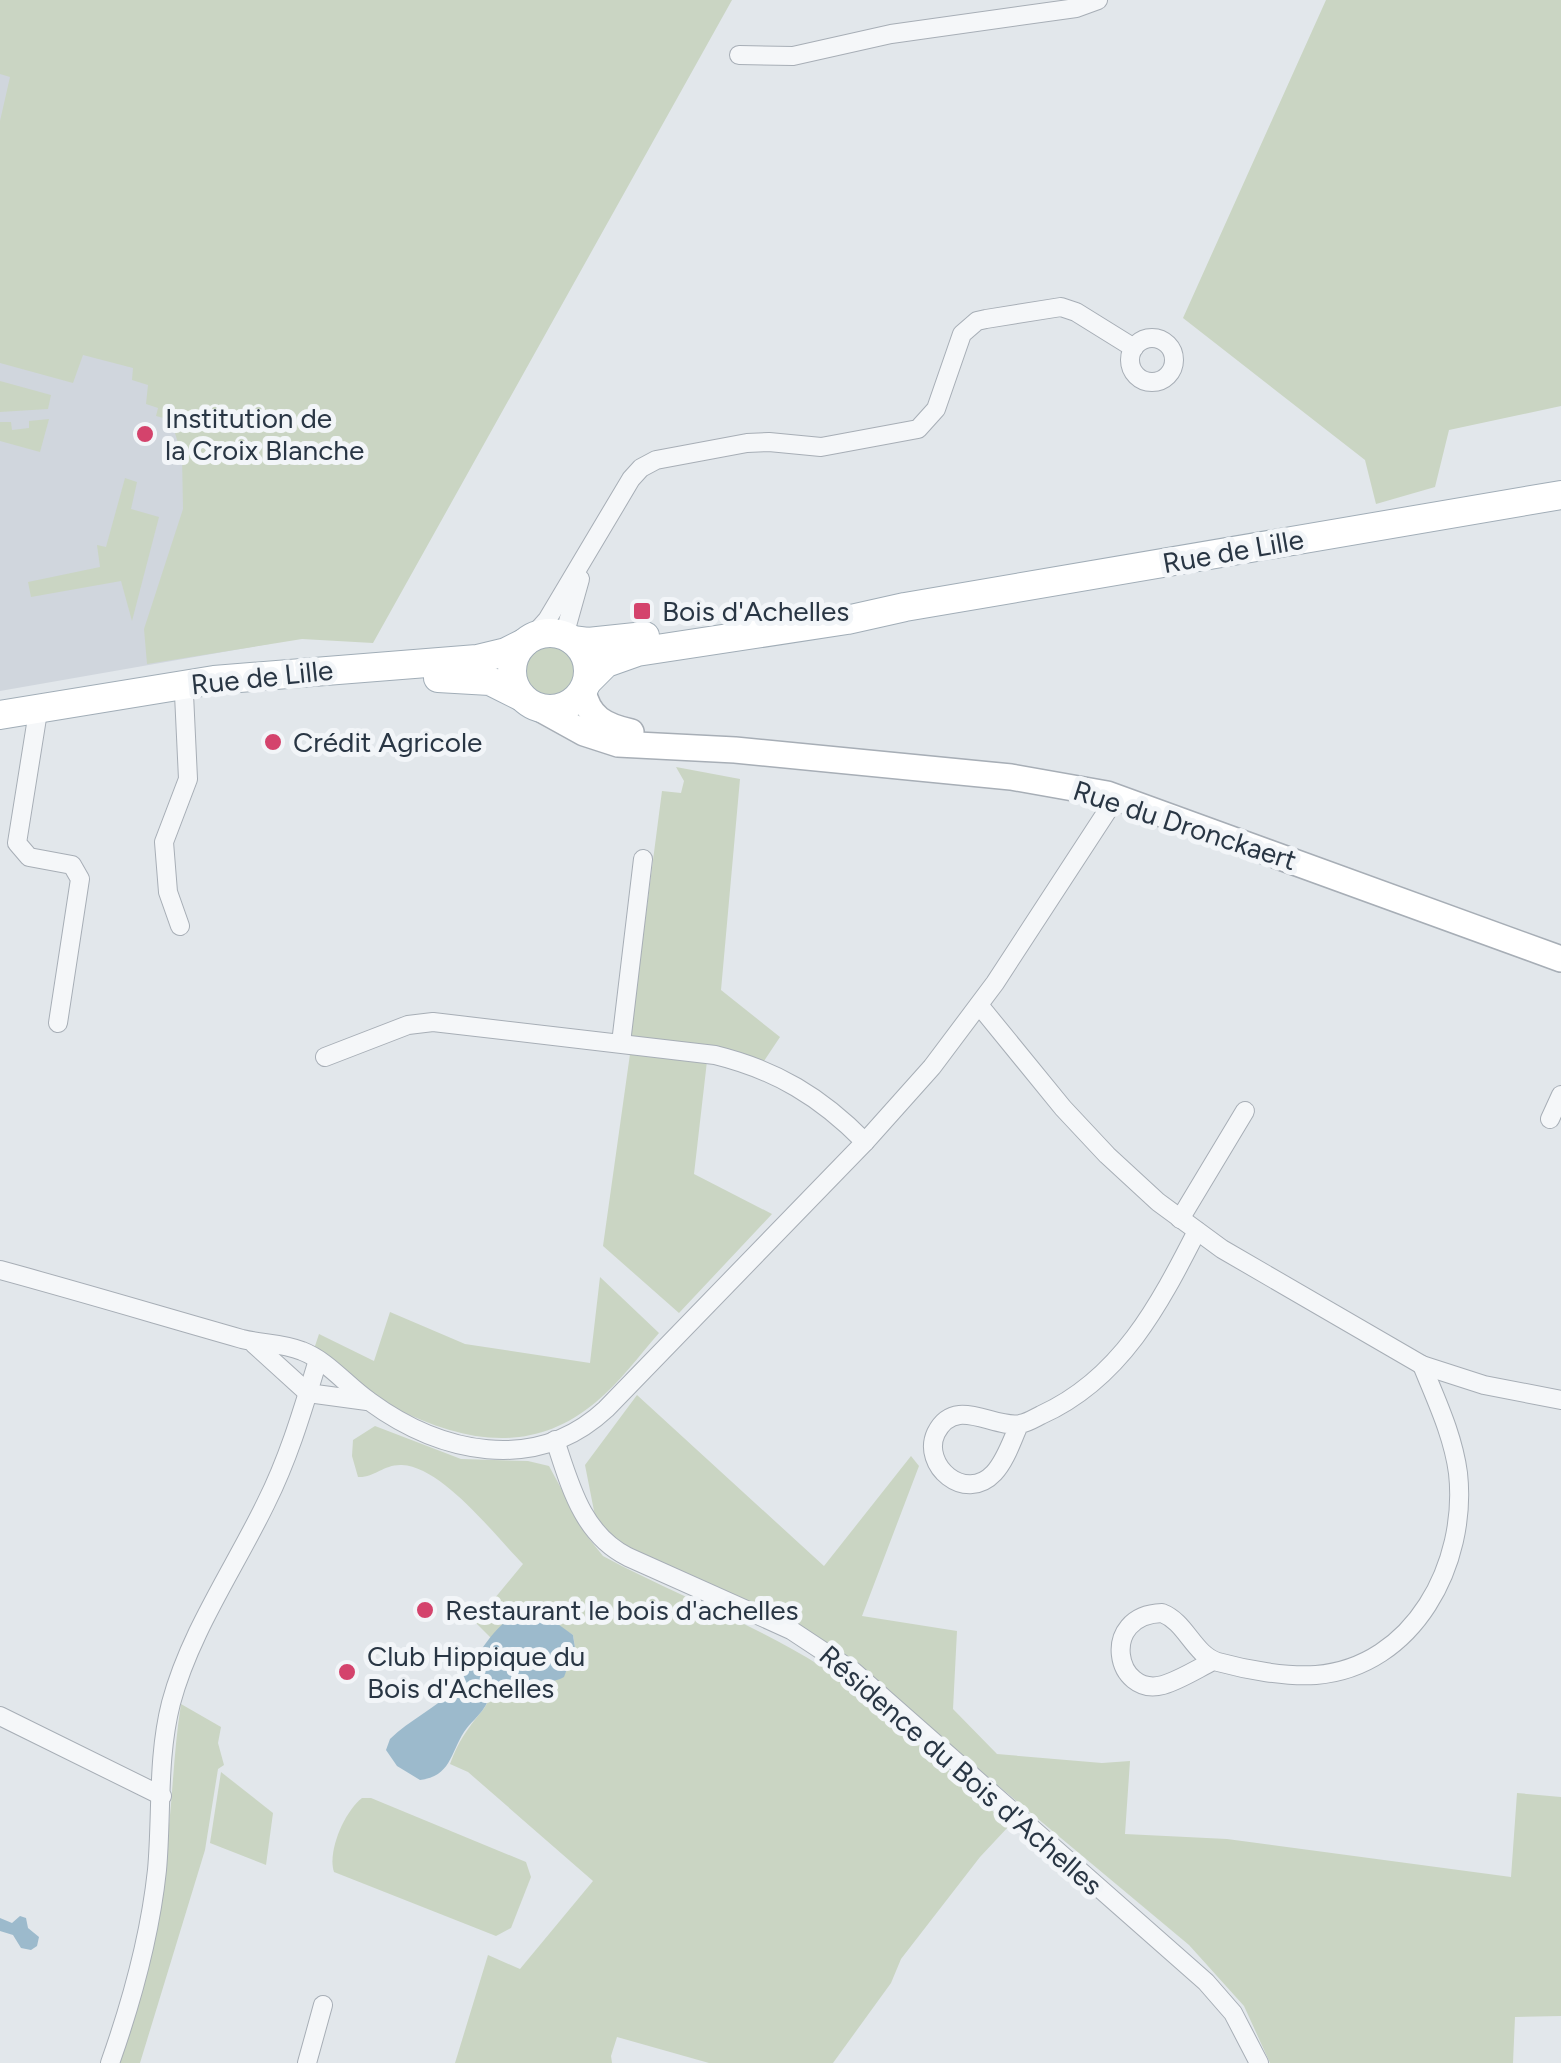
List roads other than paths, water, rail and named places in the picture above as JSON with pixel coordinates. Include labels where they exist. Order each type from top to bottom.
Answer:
[{"type":"main road","name":"Rue de Lille","points":[[585,686],[606,664],[637,652],[848,620],[1561,495]]},
{"type":"main road","name":"Rue de Lille","points":[[568,638],[604,641],[820,613],[905,607]]},
{"type":"main road","points":[[547,633],[568,638],[586,660],[585,686],[564,707],[530,702],[513,682],[515,655],[527,641],[547,633]]},
{"type":"main road","name":"Rue de Lille","points":[[0,715],[214,680],[477,659],[506,652],[527,641]]},
{"type":"main road","name":"Rue de Lille","points":[[0,724],[184,694],[282,682],[359,678],[476,678],[530,702]]},
{"type":"main road","name":"Rue du Dronckaert","points":[[585,686],[592,714],[614,728],[735,750]]},
{"type":"main road","name":"Rue du Dronckaert","points":[[530,702],[584,733],[618,744],[735,750],[1011,777],[1117,796],[1561,959]]},
{"type":"street","points":[[739,55],[794,56],[891,34],[1076,8],[1098,0]]},
{"type":"street","points":[[527,641],[547,620],[631,479],[656,460],[756,442],[822,447],[918,429],[936,409],[958,341],[977,322],[1060,307],[1076,312],[1134,348]]},
{"type":"street","points":[[568,638],[574,594],[599,532]]},
{"type":"street","points":[[180,926],[168,892],[164,842],[188,779],[184,694]]},
{"type":"street","points":[[38,718],[17,844],[29,857],[72,865],[80,879],[58,1023]]},
{"type":"street","points":[[246,1340],[272,1358],[308,1393],[356,1398],[425,1433],[468,1449],[513,1452],[554,1440],[588,1423],[866,1142],[932,1067],[980,1005],[1117,796]]},
{"type":"street","points":[[621,1043],[643,859]]},
{"type":"street","points":[[980,1005],[1082,1129],[1134,1181],[1198,1232],[1257,1272],[1422,1365],[1484,1384],[1561,1400]]},
{"type":"street","points":[[326,1057],[408,1025],[433,1022],[715,1055],[789,1081],[825,1104],[866,1142]]},
{"type":"street","points":[[1550,1119],[1561,1095]]},
{"type":"street","points":[[1180,1218],[1245,1111]]},
{"type":"street","points":[[1019,1425],[974,1414],[956,1416],[936,1435],[938,1463],[962,1486],[980,1483],[1000,1464],[1019,1425],[1066,1402],[1118,1360],[1149,1320],[1198,1232]]},
{"type":"street","points":[[0,1270],[246,1340],[300,1350],[372,1404]]},
{"type":"street","points":[[110,2063],[132,1994],[151,1911],[164,1734],[182,1668],[276,1481],[318,1360]]},
{"type":"street","points":[[1213,1661],[1177,1621],[1162,1613],[1136,1619],[1126,1628],[1122,1639],[1124,1668],[1142,1684],[1163,1685],[1213,1661],[1304,1675],[1343,1670],[1397,1639],[1432,1601],[1453,1551],[1459,1484],[1448,1429],[1422,1365]]},
{"type":"street","name":"Résidence du Bois d'Achelles","points":[[554,1440],[574,1496],[606,1545],[791,1630],[853,1672],[1206,1982],[1233,2012],[1260,2063]]},
{"type":"street","points":[[0,1716],[162,1796]]},
{"type":"street","points":[[307,2063],[323,2004]]},
{"type":"water","points":[[529,1610],[544,1614],[573,1635],[575,1648],[564,1677],[548,1682],[513,1681],[496,1688],[438,1774],[420,1780],[397,1766],[386,1750],[390,1739],[453,1690],[505,1622]]},
{"type":"water","points":[[20,1916],[26,1918],[28,1928],[39,1937],[37,1946],[31,1950],[21,1948],[13,1935],[0,1931],[0,1918],[12,1923]]},
{"type":"place","name":"Institution de la Croix Blanche","points":[[145,434]]},
{"type":"place","name":"Bois d'Achelles","points":[[642,611]]},
{"type":"place","name":"Crédit Agricole","points":[[273,742]]},
{"type":"place","name":"Restaurant le bois d'achelles","points":[[425,1610]]},
{"type":"place","name":"Club Hippique du Bois d'Achelles","points":[[347,1672]]}]
